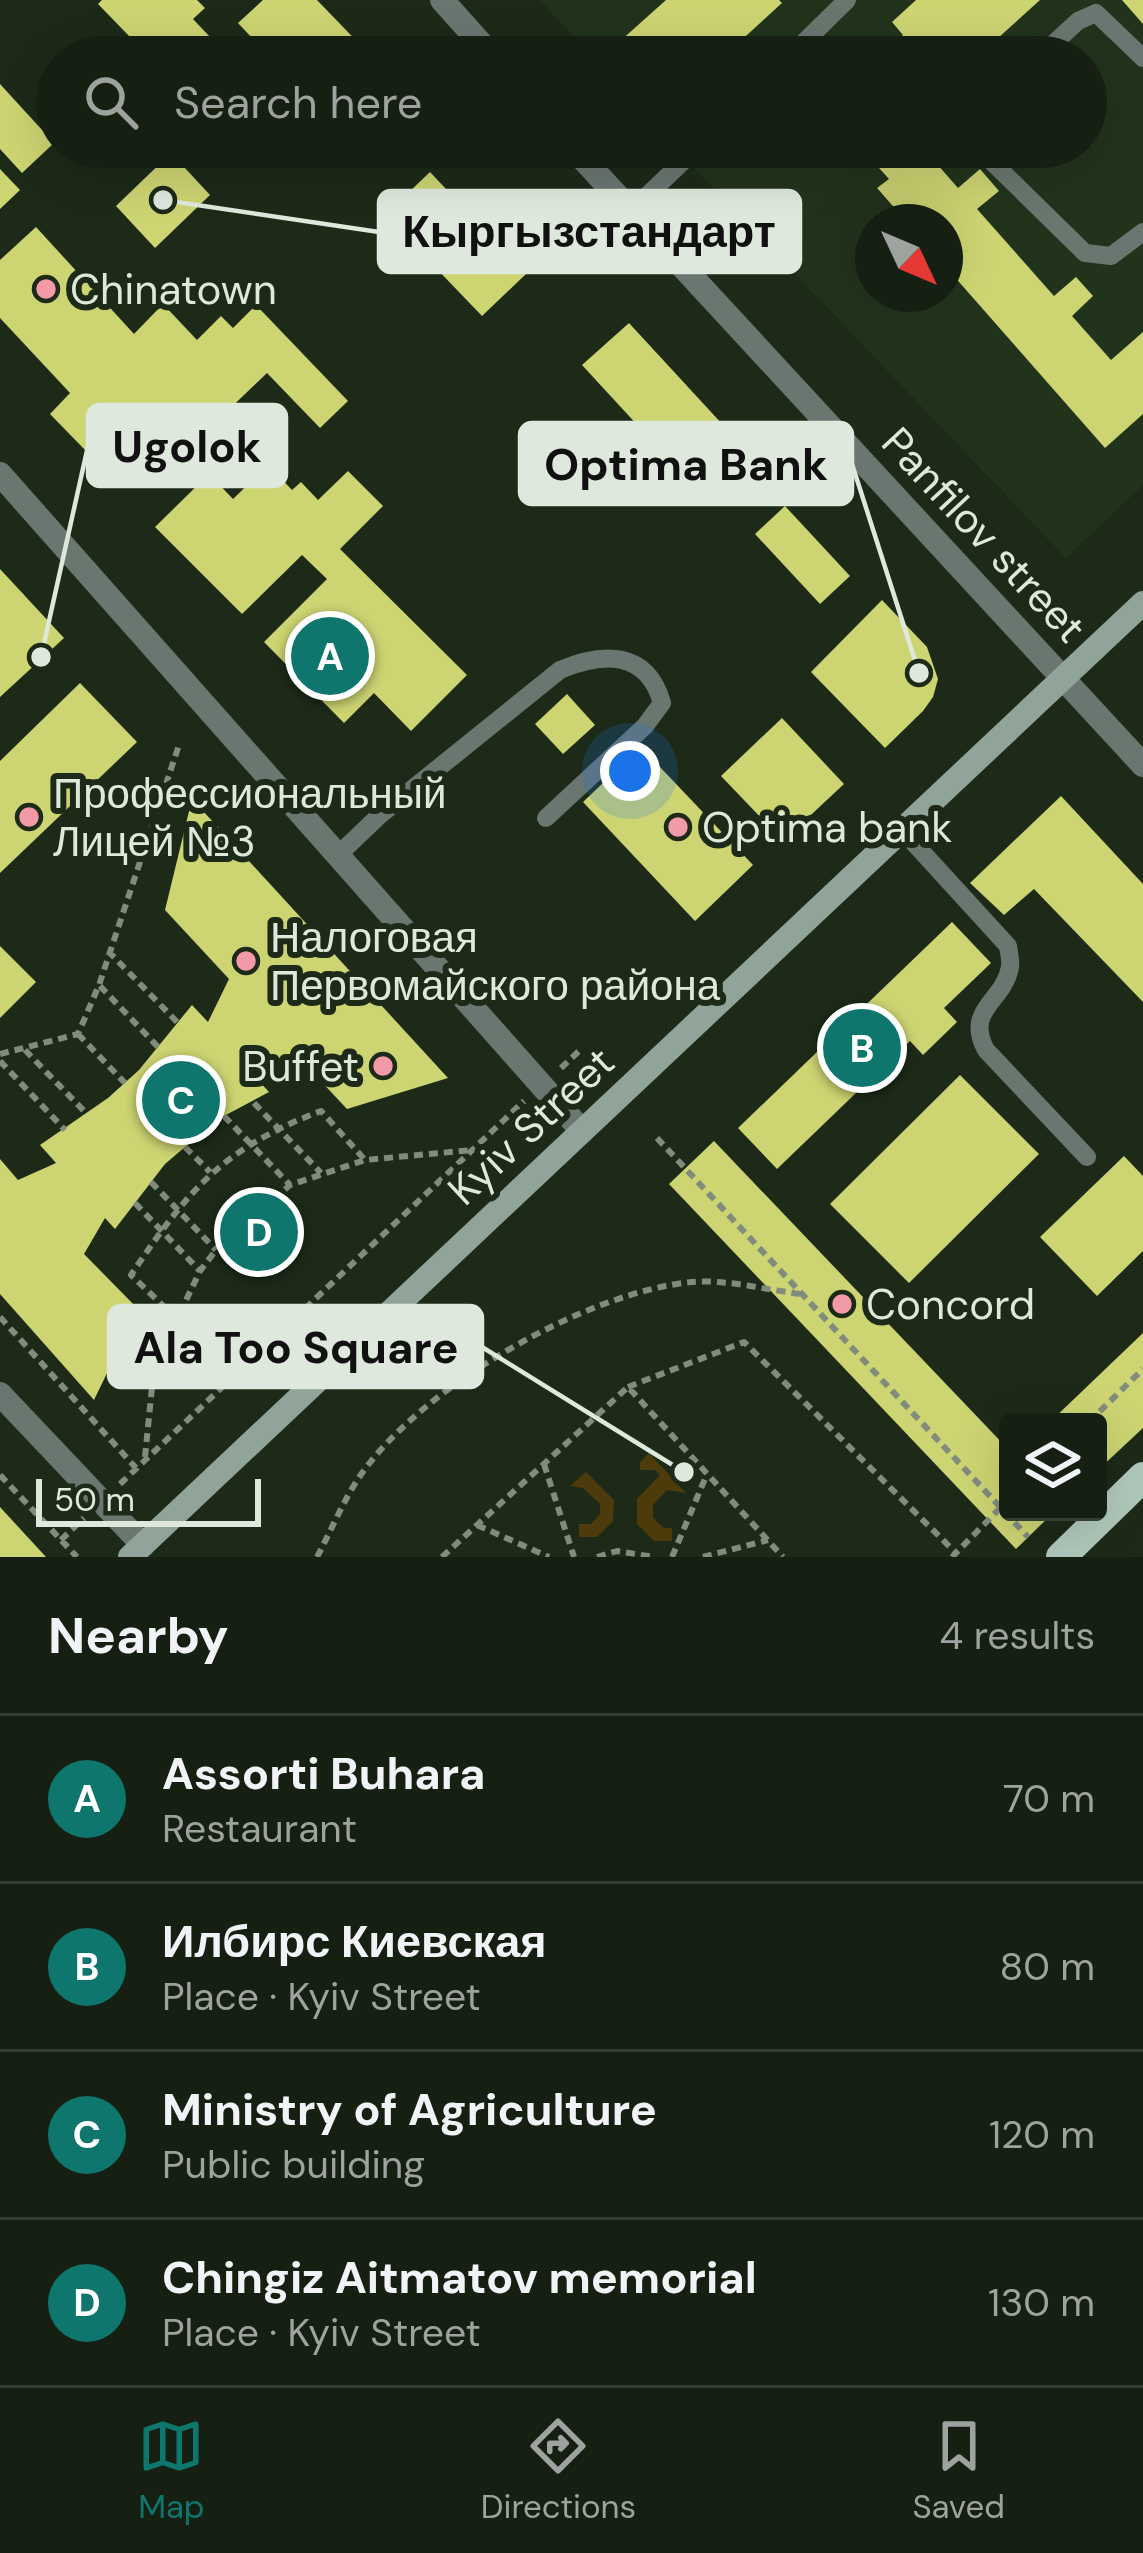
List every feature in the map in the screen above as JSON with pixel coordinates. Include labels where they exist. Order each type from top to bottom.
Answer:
[{"type":"main road","name":"Kyiv Street","points":[[137,1551],[1143,603]]},
{"type":"main road","points":[[1061,1557],[1143,1477]]},
{"type":"street","points":[[442,0],[474,36]]},
{"type":"street","name":"Panfilov street","points":[[591,168],[1143,765]]},
{"type":"street","points":[[0,474],[582,1131]]},
{"type":"street","points":[[0,1394],[101,1502],[137,1551]]},
{"type":"lane","points":[[810,36],[847,0]]},
{"type":"lane","points":[[1062,36],[1078,21],[1096,14],[1143,58]]},
{"type":"lane","points":[[630,212],[676,168]]},
{"type":"lane","points":[[998,168],[1085,254],[1111,256],[1143,232]]},
{"type":"lane","points":[[337,856],[380,815],[560,670],[589,658],[625,658],[656,681],[662,703],[645,726],[546,818]]},
{"type":"lane","points":[[902,830],[1008,946],[1010,968],[980,1018],[978,1035],[986,1050],[1087,1156]]},
{"type":"path","points":[[78,1034],[99,985],[180,742]]},
{"type":"path","points":[[108,951],[178,1024]]},
{"type":"path","points":[[99,985],[159,1048]]},
{"type":"path","points":[[65,1130],[0,1058],[78,1034]]},
{"type":"path","points":[[78,1034],[125,1083]]},
{"type":"path","points":[[25,1050],[87,1114]]},
{"type":"path","points":[[61,1540],[540,1086]]},
{"type":"path","points":[[254,1103],[321,1173]]},
{"type":"path","points":[[177,1319],[131,1275],[176,1209],[210,1172],[250,1143],[321,1112],[365,1160]]},
{"type":"path","points":[[224,1116],[290,1185]]},
{"type":"path","points":[[442,1557],[628,1388],[744,1342],[954,1555],[999,1509],[657,1138]]},
{"type":"path","points":[[185,1147],[210,1172]]},
{"type":"path","points":[[145,1460],[154,1367],[200,1271],[217,1250],[290,1185],[365,1160],[472,1150]]},
{"type":"path","points":[[151,1182],[217,1250]]},
{"type":"path","points":[[135,1203],[200,1271]]},
{"type":"path","points":[[317,1557],[361,1475],[428,1402],[502,1352],[606,1304],[693,1282],[801,1294]]},
{"type":"path","points":[[0,1317],[136,1468]]},
{"type":"path","points":[[1098,1413],[1143,1370]]},
{"type":"path","points":[[628,1388],[783,1557]]},
{"type":"path","points":[[544,1464],[574,1557]]},
{"type":"path","points":[[0,1474],[77,1557]]},
{"type":"path","points":[[672,1557],[707,1474]]},
{"type":"path","points":[[1011,1521],[1028,1537]]},
{"type":"path","points":[[477,1525],[549,1557]]},
{"type":"path","points":[[703,1557],[768,1540]]},
{"type":"path","points":[[597,1557],[617,1551],[654,1557]]},
{"type":"shaded area","points":[[540,0],[1143,0],[1143,485],[1066,558],[694,168],[1107,168],[1107,36],[573,36]]},
{"type":"shaded area","points":[[649,1453],[686,1493],[667,1490],[653,1505],[653,1518],[664,1528],[672,1528],[672,1541],[654,1541],[637,1524],[637,1499],[660,1475],[655,1470],[640,1470],[640,1462]]},
{"type":"shaded area","points":[[586,1472],[614,1500],[613,1521],[597,1537],[579,1537],[579,1524],[591,1524],[600,1514],[600,1504],[583,1488],[570,1486]]},
{"type":"building","points":[[102,0],[197,0],[205,8],[193,19],[209,36],[129,36],[98,4]]},
{"type":"building","points":[[263,0],[317,0],[352,36],[250,36],[238,23]]},
{"type":"building","points":[[666,0],[782,3],[746,36],[626,36]]},
{"type":"building","points":[[916,0],[1040,0],[1000,36],[902,36],[892,22]]},
{"type":"building","points":[[1122,0],[1143,0],[1143,24]]},
{"type":"building","points":[[0,84],[36,123],[36,160],[22,173],[0,149]]},
{"type":"building","points":[[155,168],[185,168],[210,195],[155,248],[116,206]]},
{"type":"building","points":[[879,168],[940,168],[958,188],[980,169],[999,191],[977,209],[1054,296],[1076,277],[1093,296],[1072,316],[1111,360],[1143,332],[1143,414],[1105,448],[963,286],[963,204],[891,204],[877,188],[889,179]]},
{"type":"building","points":[[0,169],[20,190],[0,209]]},
{"type":"building","points":[[430,172],[526,274],[482,316],[385,215]]},
{"type":"building","points":[[36,227],[134,334],[163,304],[197,340],[221,316],[233,328],[256,305],[348,401],[320,428],[267,373],[147,488],[98,437],[85,450],[50,414],[70,393],[0,318],[0,260]]},
{"type":"building","points":[[629,323],[735,438],[688,480],[582,365]]},
{"type":"building","points":[[268,465],[292,490],[301,482],[318,500],[348,471],[383,506],[340,549],[467,675],[411,731],[374,693],[344,723],[264,642],[327,579],[302,555],[242,614],[155,527],[209,474],[233,499]]},
{"type":"building","points":[[785,506],[850,576],[820,604],[755,534]]},
{"type":"building","points":[[0,569],[64,638],[0,697]]},
{"type":"building","points":[[882,600],[927,647],[938,679],[923,711],[885,748],[811,672]]},
{"type":"building","name":"Профессиональный Лицей №3","points":[[80,683],[137,742],[0,873],[0,761]]},
{"type":"building","points":[[567,694],[595,725],[563,754],[535,724]]},
{"type":"building","points":[[782,718],[844,784],[783,841],[721,776]]},
{"type":"building","points":[[641,747],[753,865],[695,921],[583,802]]},
{"type":"building","points":[[1061,796],[1143,884],[1143,1002],[1034,889],[1004,915],[970,883]]},
{"type":"building","points":[[192,799],[448,1078],[347,1109],[301,1060],[257,1079],[269,1092],[224,1116],[165,1164],[115,1229],[105,1218],[84,1254],[138,1309],[94,1400],[0,1294],[0,1159],[18,1180],[56,1163],[40,1145],[139,1070],[192,1005],[208,1022],[229,979],[165,910]]},
{"type":"building","points":[[952,922],[991,963],[944,1008],[957,1022],[923,1055],[910,1041],[777,1169],[738,1128]]},
{"type":"building","points":[[0,946],[36,982],[0,1018]]},
{"type":"building","points":[[960,1075],[1039,1154],[909,1283],[830,1204]]},
{"type":"building","points":[[714,1141],[999,1440],[999,1521],[1045,1521],[1016,1549],[669,1184]]},
{"type":"building","points":[[1124,1156],[1143,1176],[1143,1251],[1097,1296],[1040,1237]]},
{"type":"building","points":[[1143,1333],[1143,1428],[1107,1462],[1107,1413],[1059,1413]]},
{"type":"building","points":[[0,1507],[46,1557],[0,1557]]},
{"type":"place","name":"Кыргызстандарт","points":[[163,200]]},
{"type":"place","name":"Chinatown","points":[[46,289]]},
{"type":"place","name":"Assorti Buhara","points":[[330,656]]},
{"type":"place","name":"Ugolok","points":[[41,657]]},
{"type":"place","name":"Optima Bank","points":[[919,673]]},
{"type":"place","name":"Профессиональный Лицей №3","points":[[29,817]]},
{"type":"place","name":"Optima bank","points":[[678,827]]},
{"type":"place","name":"Налоговая Первомайского района","points":[[246,961]]},
{"type":"place","name":"Илбирс Киевская","points":[[862,1048]]},
{"type":"place","name":"Buffet","points":[[383,1066]]},
{"type":"place","name":"Ministry of Agriculture","points":[[181,1100]]},
{"type":"place","name":"Chingiz Aitmatov memorial","points":[[259,1232]]},
{"type":"place","name":"Concord","points":[[842,1304]]},
{"type":"place","name":"Ala Too Square","points":[[684,1472]]}]
